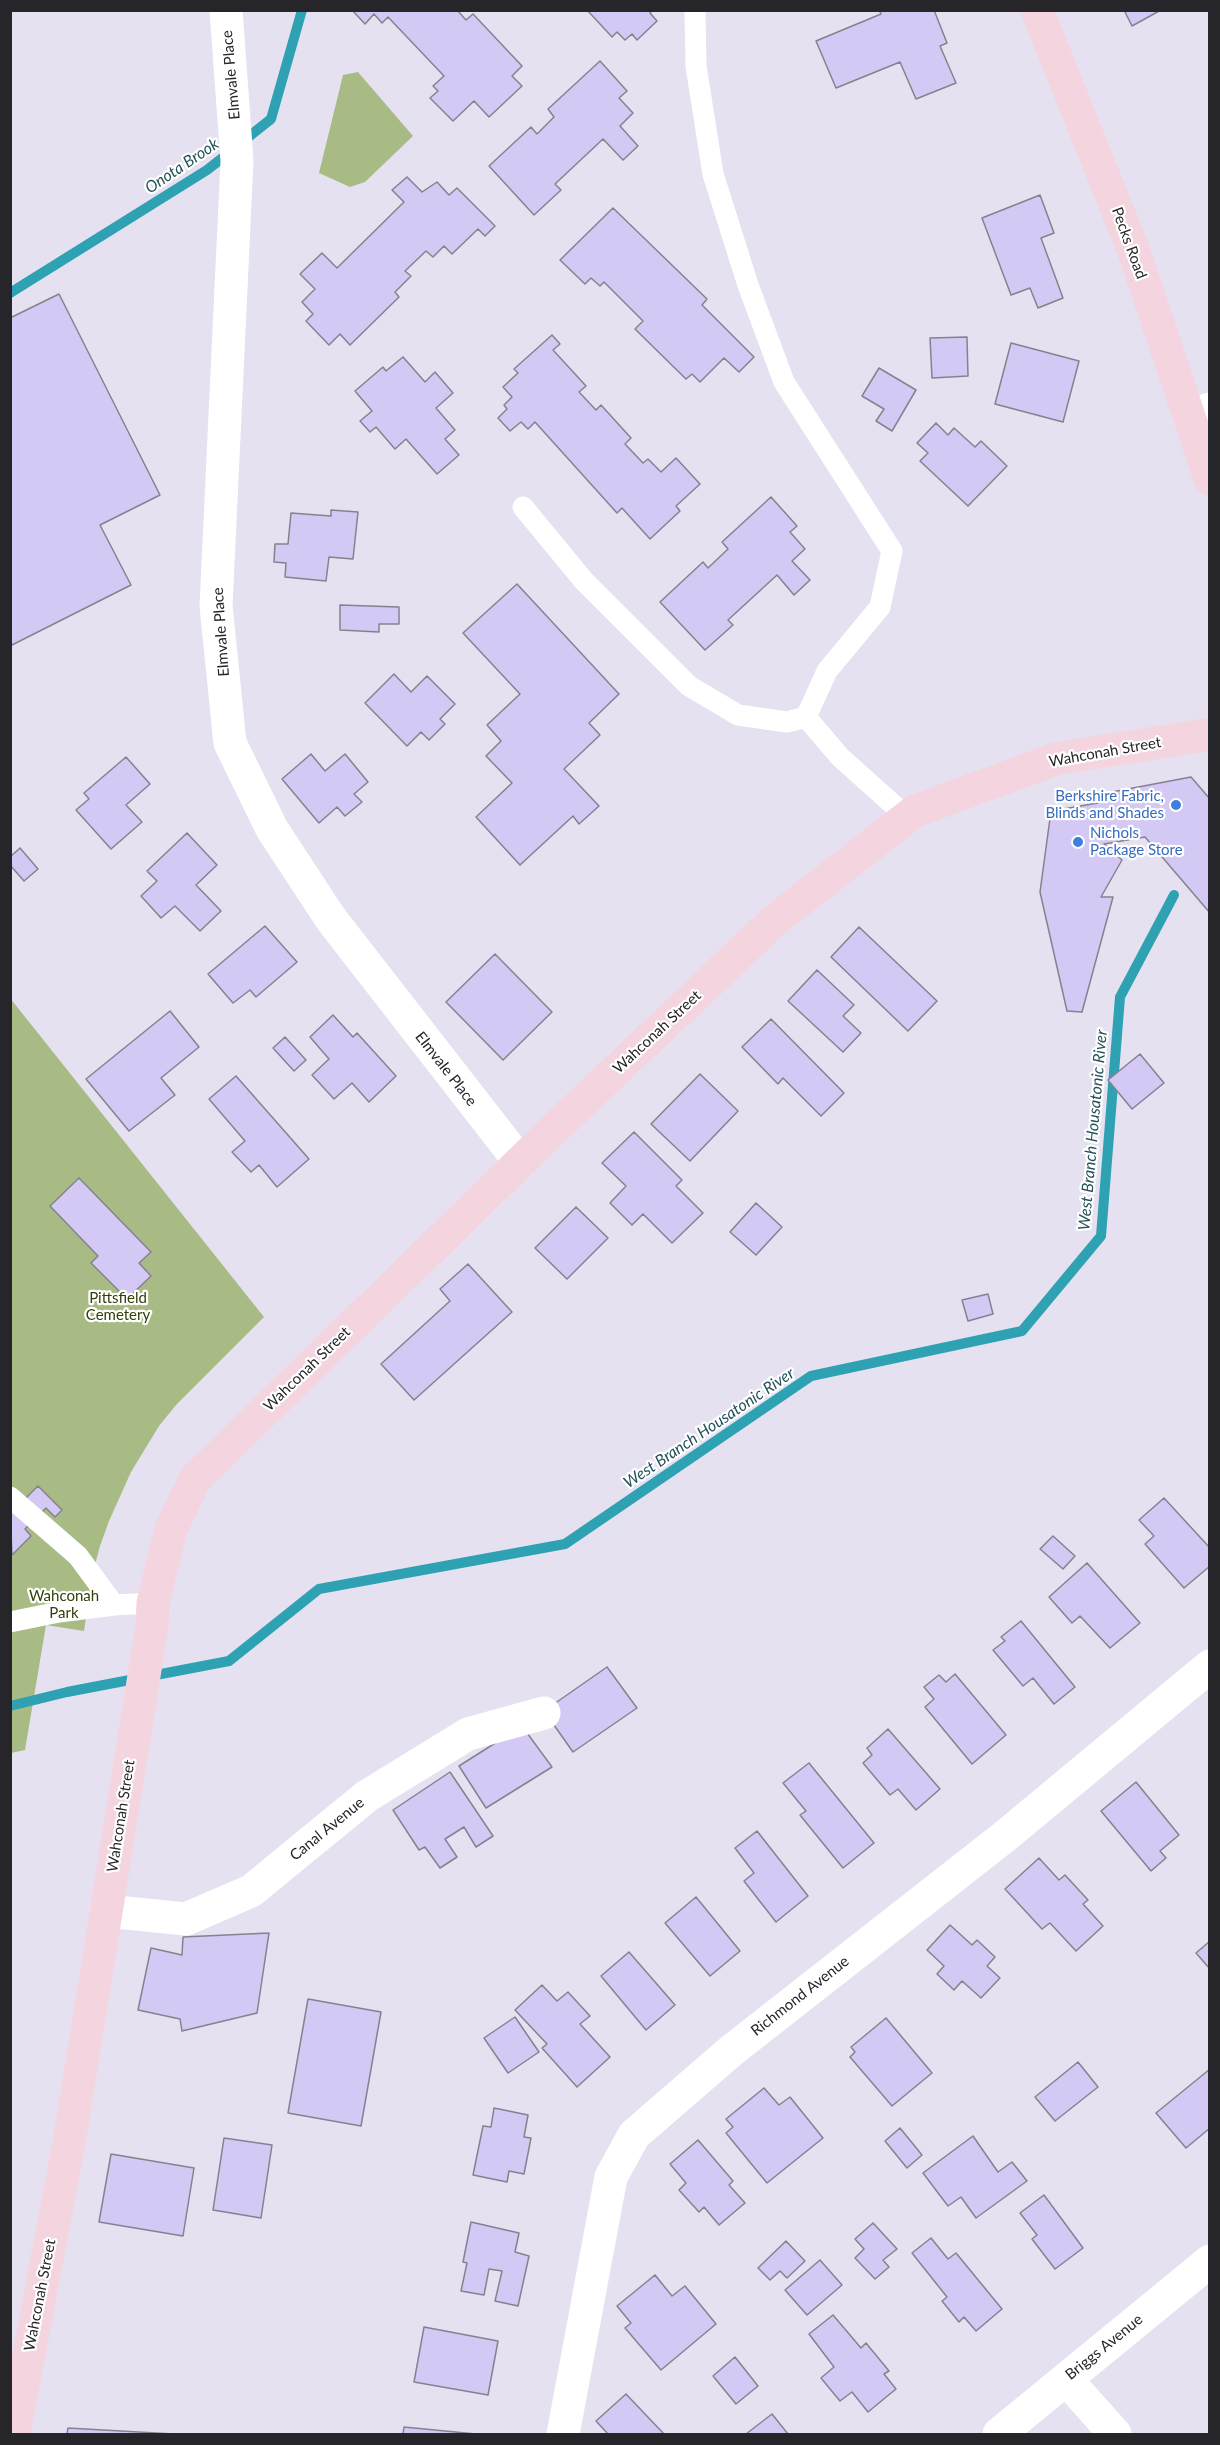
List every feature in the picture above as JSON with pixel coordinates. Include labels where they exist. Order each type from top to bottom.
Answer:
[{"type":"street","name":"Elmvale Place","points":[[226,10],[237,161],[216,606],[230,743],[272,829],[331,919],[520,1162]]},
{"type":"street","name":"Pecks Road","points":[[1037,10],[1199,413],[1209,479]]},
{"type":"street","name":"Wahconah Street","points":[[14,2434],[70,2137],[153,1615],[171,1529],[195,1479],[520,1162],[775,920],[915,811],[1056,759],[1209,734]]},
{"type":"street","name":"Richmond Avenue","points":[[563,2434],[611,2177],[634,2135],[730,2050],[1004,1837],[1209,1666]]},
{"type":"street","name":"Canal Avenue","points":[[106,1911],[186,1919],[251,1891],[367,1796],[468,1734],[544,1713]]},
{"type":"street","name":"Briggs Avenue","points":[[999,2434],[1209,2261]]},
{"type":"street","points":[[1066,2379],[1115,2434]]},
{"type":"lane","points":[[695,10],[696,66],[713,174],[752,296],[784,382],[892,551],[880,607],[827,671],[806,717]]},
{"type":"lane","points":[[523,507],[584,581],[689,686],[738,715],[787,722],[806,717]]},
{"type":"lane","points":[[806,717],[840,758],[907,817]]},
{"type":"lane","points":[[10,1497],[78,1556],[114,1605]]},
{"type":"lane","points":[[10,1622],[59,1612],[114,1605],[153,1615]]},
{"type":"green space","points":[[358,72],[413,136],[365,182],[350,187],[319,173],[343,75]]},
{"type":"green space","name":"Pittsfield Cemetery","points":[[10,998],[264,1317],[176,1405],[159,1426],[131,1472],[100,1546],[93,1572],[84,1631],[46,1625],[25,1750],[11,1753]]},
{"type":"building","points":[[352,10],[457,10],[466,20],[473,14],[522,66],[512,76],[522,86],[489,117],[474,101],[453,121],[430,98],[438,91],[433,86],[444,76],[388,17],[382,23],[374,14],[365,24]]},
{"type":"building","points":[[587,10],[653,10],[650,13],[657,21],[637,40],[632,34],[625,40],[617,32],[612,37]]},
{"type":"building","points":[[879,10],[934,10],[947,43],[940,46],[956,83],[916,99],[900,62],[836,88],[816,41],[881,14]]},
{"type":"building","points":[[1124,10],[1161,10],[1132,26]]},
{"type":"building","points":[[600,61],[627,91],[619,98],[633,113],[620,126],[638,146],[623,160],[603,139],[555,184],[561,190],[534,215],[489,166],[531,127],[537,134],[554,117],[548,109]]},
{"type":"building","points":[[407,177],[422,192],[437,182],[449,195],[457,188],[495,226],[485,236],[478,229],[452,254],[444,246],[433,257],[426,251],[405,271],[411,276],[395,292],[399,297],[350,345],[340,334],[329,345],[306,321],[313,314],[302,302],[315,289],[300,274],[322,253],[337,268],[404,202],[392,190]]},
{"type":"building","points":[[1040,195],[1054,233],[1041,238],[1063,298],[1038,308],[1030,288],[1011,295],[982,218]]},
{"type":"building","points":[[613,208],[707,299],[702,305],[754,357],[739,372],[724,358],[700,382],[692,374],[686,379],[635,329],[643,321],[604,282],[600,286],[591,278],[585,284],[560,260]]},
{"type":"building","points":[[59,294],[160,495],[100,525],[131,585],[10,646],[10,318]]},
{"type":"building","points":[[552,335],[560,344],[553,350],[586,386],[579,392],[596,410],[601,405],[631,438],[625,444],[643,463],[648,459],[661,472],[676,458],[700,484],[676,506],[680,511],[650,539],[622,508],[617,513],[535,422],[528,429],[521,422],[510,431],[498,418],[507,409],[504,405],[512,397],[503,387],[518,373],[514,369]]},
{"type":"building","points":[[967,337],[968,376],[932,378],[930,338]]},
{"type":"building","points":[[1011,343],[1079,361],[1063,422],[995,404]]},
{"type":"building","points":[[403,357],[425,382],[435,372],[453,393],[436,408],[455,430],[445,439],[459,455],[437,474],[406,439],[395,449],[376,427],[370,432],[360,421],[372,411],[355,391],[383,367],[386,371]]},
{"type":"building","points":[[879,368],[916,390],[892,431],[876,421],[884,409],[862,396]]},
{"type":"building","points":[[936,423],[948,435],[954,428],[975,447],[981,441],[1007,466],[968,506],[920,461],[928,453],[917,443]]},
{"type":"building","points":[[771,497],[797,526],[790,532],[805,549],[792,561],[810,580],[794,595],[777,575],[728,620],[733,625],[705,650],[660,602],[703,562],[708,568],[728,549],[722,542]]},
{"type":"building","points":[[331,510],[358,512],[353,559],[329,557],[326,581],[285,577],[286,563],[274,562],[275,544],[288,544],[291,513],[331,516]]},
{"type":"building","points":[[517,584],[619,694],[589,723],[600,735],[564,769],[599,806],[579,824],[573,816],[520,865],[476,817],[512,783],[486,756],[501,741],[487,725],[520,694],[463,633]]},
{"type":"building","points":[[340,605],[399,607],[399,624],[379,624],[379,632],[340,630]]},
{"type":"building","points":[[394,674],[411,692],[427,676],[455,704],[440,719],[445,724],[429,740],[421,732],[407,746],[365,703]]},
{"type":"building","points":[[311,754],[325,771],[345,754],[368,782],[354,794],[362,802],[345,816],[337,807],[319,823],[282,779]]},
{"type":"building","points":[[126,757],[150,784],[126,805],[142,822],[111,849],[76,810],[89,799],[84,793]]},
{"type":"building","points":[[1191,777],[1210,799],[1210,913],[1145,837],[1104,844],[1122,860],[1101,897],[1113,897],[1082,1012],[1067,1011],[1040,892],[1051,811],[1098,803],[1096,795]]},
{"type":"building","points":[[187,833],[217,865],[196,885],[221,911],[200,931],[175,906],[161,918],[141,896],[157,881],[147,871]]},
{"type":"building","points":[[20,848],[38,869],[24,881],[10,865],[10,857]]},
{"type":"building","points":[[265,926],[297,962],[256,997],[250,990],[233,1003],[208,974]]},
{"type":"building","points":[[859,927],[937,1001],[908,1031],[831,957]]},
{"type":"building","points":[[495,954],[552,1012],[503,1060],[446,1002]]},
{"type":"building","points":[[817,970],[854,1005],[843,1016],[861,1033],[843,1052],[788,1001]]},
{"type":"building","points":[[170,1011],[199,1047],[161,1078],[175,1095],[129,1131],[86,1079]]},
{"type":"building","points":[[333,1015],[353,1037],[357,1033],[396,1076],[369,1102],[352,1083],[334,1099],[312,1075],[329,1059],[310,1037]]},
{"type":"building","points":[[771,1019],[844,1093],[821,1116],[783,1078],[778,1084],[742,1047]]},
{"type":"building","points":[[285,1037],[306,1060],[294,1071],[273,1048]]},
{"type":"building","points":[[1140,1054],[1164,1083],[1132,1109],[1108,1080]]},
{"type":"building","points":[[700,1074],[738,1111],[690,1161],[651,1124]]},
{"type":"building","points":[[236,1076],[309,1159],[277,1187],[259,1165],[251,1172],[232,1152],[245,1141],[209,1099]]},
{"type":"building","points":[[634,1132],[682,1180],[676,1186],[703,1213],[672,1243],[643,1214],[632,1225],[610,1203],[626,1186],[602,1163]]},
{"type":"building","points":[[79,1178],[151,1252],[139,1263],[151,1276],[127,1299],[91,1263],[98,1256],[50,1206]]},
{"type":"building","points":[[756,1203],[782,1227],[756,1255],[730,1232]]},
{"type":"building","points":[[576,1207],[608,1238],[567,1279],[535,1248]]},
{"type":"building","points":[[468,1264],[512,1312],[414,1400],[381,1364],[450,1301],[440,1289]]},
{"type":"building","points":[[988,1294],[993,1314],[968,1321],[962,1300]]},
{"type":"building","points":[[38,1486],[62,1510],[55,1517],[46,1508],[25,1529],[31,1536],[12,1555],[10,1514]]},
{"type":"building","points":[[1164,1498],[1210,1548],[1210,1566],[1184,1588],[1145,1544],[1154,1536],[1139,1520]]},
{"type":"building","points":[[1053,1536],[1075,1556],[1063,1569],[1040,1549]]},
{"type":"building","points":[[1087,1563],[1140,1623],[1110,1648],[1080,1616],[1072,1623],[1049,1597]]},
{"type":"building","points":[[1021,1621],[1075,1687],[1054,1704],[1033,1678],[1023,1686],[993,1650],[1005,1641],[1001,1637]]},
{"type":"building","points":[[607,1667],[637,1708],[573,1752],[544,1711]]},
{"type":"building","points":[[955,1674],[1006,1735],[972,1764],[925,1707],[934,1699],[924,1687],[939,1675],[946,1682]]},
{"type":"building","points":[[522,1726],[552,1767],[486,1808],[459,1766]]},
{"type":"building","points":[[888,1729],[940,1789],[916,1810],[898,1789],[890,1795],[863,1763],[872,1755],[867,1748]]},
{"type":"building","points":[[809,1763],[874,1843],[843,1868],[800,1815],[806,1811],[783,1783]]},
{"type":"building","points":[[450,1772],[493,1836],[476,1847],[464,1827],[445,1839],[457,1857],[440,1868],[425,1847],[419,1850],[393,1810]]},
{"type":"building","points":[[1136,1782],[1179,1835],[1160,1851],[1166,1858],[1151,1871],[1101,1811]]},
{"type":"building","points":[[757,1831],[808,1896],[776,1922],[744,1881],[754,1873],[735,1848]]},
{"type":"building","points":[[1039,1858],[1059,1880],[1065,1875],[1088,1900],[1083,1904],[1103,1926],[1076,1951],[1050,1923],[1042,1929],[1005,1889]]},
{"type":"building","points":[[696,1897],[740,1951],[710,1976],[665,1923]]},
{"type":"building","points":[[950,1925],[972,1945],[977,1940],[995,1957],[987,1966],[1000,1978],[981,1998],[962,1981],[954,1990],[937,1974],[944,1966],[927,1950]]},
{"type":"building","points":[[269,1933],[257,2013],[182,2031],[180,2019],[138,2010],[151,1948],[182,1955],[183,1937]]},
{"type":"building","points":[[1210,1941],[1210,1969],[1196,1953]]},
{"type":"building","points":[[629,1952],[675,2005],[646,2030],[601,1976]]},
{"type":"building","points":[[542,1985],[557,2001],[568,1992],[590,2016],[580,2024],[610,2057],[577,2087],[542,2048],[547,2044],[515,2010]]},
{"type":"building","points":[[308,1999],[381,2012],[361,2126],[288,2113]]},
{"type":"building","points":[[515,2017],[539,2052],[508,2073],[484,2038]]},
{"type":"building","points":[[886,2018],[932,2073],[892,2106],[850,2057],[855,2052],[851,2047]]},
{"type":"building","points":[[1078,2062],[1098,2087],[1055,2121],[1035,2097]]},
{"type":"building","points":[[1210,2069],[1210,2128],[1186,2148],[1156,2113]]},
{"type":"building","points":[[764,2088],[779,2105],[790,2097],[823,2138],[767,2183],[726,2133],[733,2127],[726,2119]]},
{"type":"building","points":[[494,2108],[528,2115],[524,2137],[531,2138],[524,2174],[509,2171],[507,2182],[473,2175],[483,2126],[491,2127]]},
{"type":"building","points":[[900,2128],[922,2155],[907,2168],[885,2141]]},
{"type":"building","points":[[973,2136],[998,2172],[1012,2162],[1027,2181],[976,2218],[961,2197],[948,2206],[923,2173]]},
{"type":"building","points":[[224,2138],[272,2145],[261,2218],[213,2210]]},
{"type":"building","points":[[698,2140],[733,2181],[729,2185],[745,2203],[719,2225],[704,2207],[699,2212],[679,2190],[686,2183],[670,2164]]},
{"type":"building","points":[[111,2154],[194,2168],[183,2236],[99,2222]]},
{"type":"building","points":[[1044,2195],[1083,2248],[1055,2269],[1032,2239],[1037,2235],[1020,2213]]},
{"type":"building","points":[[471,2222],[519,2233],[515,2252],[529,2256],[518,2306],[495,2301],[502,2271],[489,2269],[484,2295],[461,2291],[467,2263],[463,2262]]},
{"type":"building","points":[[873,2223],[897,2249],[883,2260],[889,2267],[875,2279],[855,2258],[864,2249],[855,2239]]},
{"type":"building","points":[[931,2238],[948,2259],[956,2253],[1002,2309],[976,2331],[964,2317],[959,2322],[942,2301],[947,2297],[912,2253]]},
{"type":"building","points":[[786,2241],[805,2261],[787,2278],[780,2271],[770,2280],[758,2268]]},
{"type":"building","points":[[820,2260],[842,2285],[807,2315],[785,2290]]},
{"type":"building","points":[[655,2275],[672,2296],[685,2286],[716,2324],[661,2370],[625,2328],[631,2323],[617,2306]]},
{"type":"building","points":[[833,2315],[861,2348],[866,2343],[889,2371],[884,2374],[896,2389],[868,2412],[852,2392],[840,2401],[821,2378],[834,2367],[809,2334]]},
{"type":"building","points":[[424,2327],[498,2341],[488,2395],[414,2382]]},
{"type":"building","points":[[735,2357],[758,2386],[736,2404],[713,2376]]},
{"type":"building","points":[[626,2394],[664,2434],[608,2434],[596,2421]]},
{"type":"building","points":[[772,2414],[788,2434],[746,2434]]},
{"type":"building","points":[[404,2427],[476,2434],[403,2434]]},
{"type":"building","points":[[68,2428],[174,2434],[67,2434]]},
{"type":"waterway","name":"Onota Brook","points":[[242,142],[271,119],[302,10]]},
{"type":"waterway","name":"Onota Brook","points":[[10,293],[207,170],[230,152]]},
{"type":"waterway","name":"West Branch Housatonic River","points":[[10,1706],[67,1692],[229,1661],[319,1589],[565,1544],[811,1376],[1022,1331],[1101,1236],[1120,997],[1174,895]]},
{"type":"place","name":"Berkshire Fabric, Blinds and Shades","points":[[1176,805]]},
{"type":"place","name":"Nichols Package Store","points":[[1078,842]]},
{"type":"park label","name":"Wahconah Park","points":[[64,1604]]}]
